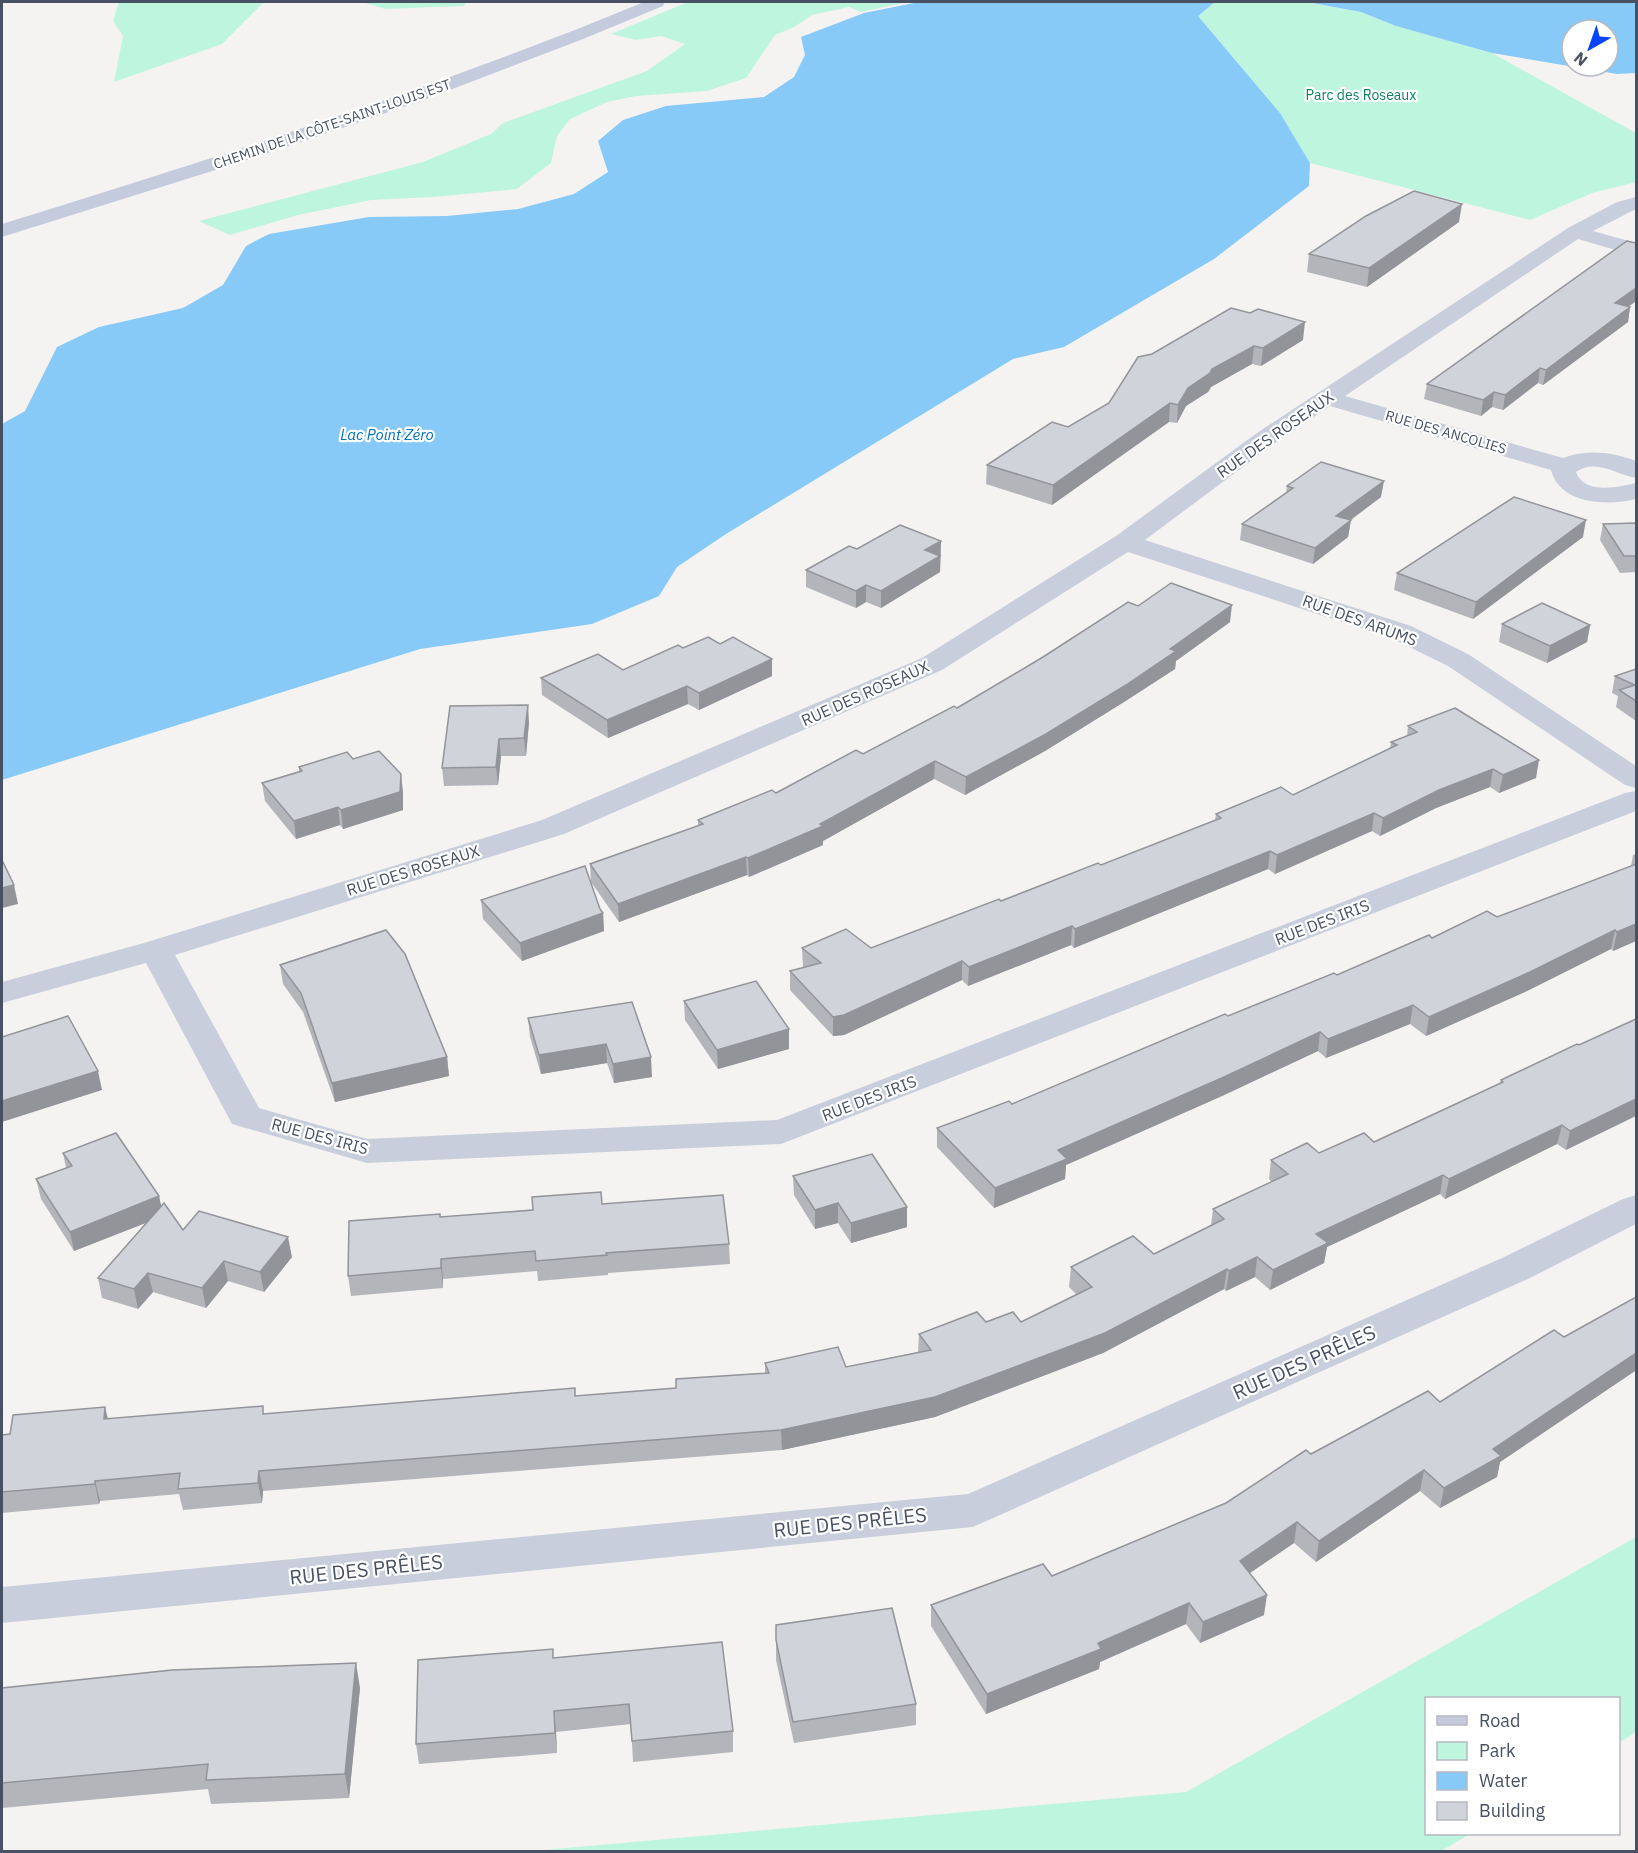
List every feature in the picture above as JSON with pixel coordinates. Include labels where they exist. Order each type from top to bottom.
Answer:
[{"type":"street","name":"CHEMIN DE LA CÔTE-SAINT-LOUIS EST","points":[[2,231],[268,147],[424,94],[541,51],[657,2]]},
{"type":"street","name":"RUE DES ROSEAUX","points":[[2,993],[156,950],[553,827],[932,664],[1125,542],[1266,438],[1575,232],[1624,206],[1636,203]]},
{"type":"street","points":[[1575,232],[1636,250]]},
{"type":"street","name":"RUE DES ANCOLIES","points":[[1327,398],[1566,467],[1574,463],[1599,460],[1623,465],[1636,471]]},
{"type":"street","points":[[1566,467],[1563,476],[1568,482],[1586,492],[1622,496],[1636,491]]},
{"type":"street","name":"RUE DES ARUMS","points":[[1125,542],[1401,632],[1458,660],[1636,779]]},
{"type":"street","name":"RUE DES IRIS","points":[[156,950],[245,1116],[368,1151],[781,1132],[1636,800]]},
{"type":"street","name":"RUE DES PRÊLES","points":[[2,1605],[973,1510],[1516,1268],[1636,1208]]},
{"type":"green space","points":[[119,2],[264,2],[222,44],[114,82],[123,36],[113,21]]},
{"type":"green space","points":[[362,2],[466,2],[464,6],[385,9]]},
{"type":"green space","points":[[688,2],[908,2],[861,12],[849,7],[812,15],[794,27],[775,35],[746,78],[707,91],[636,96],[607,102],[570,119],[557,136],[551,163],[517,189],[371,200],[298,215],[230,235],[199,221],[423,162],[491,134],[503,123],[647,71],[685,44],[661,36],[636,40],[611,34]]},
{"type":"green space","name":"Parc des Roseaux","points":[[1215,2],[1306,2],[1361,12],[1396,26],[1492,53],[1636,133],[1636,182],[1592,193],[1530,220],[1310,163],[1280,113],[1198,16]]},
{"type":"green space","points":[[1636,1537],[1636,1732],[1620,1742],[1620,1697],[1425,1697],[1425,1835],[1468,1835],[1441,1851],[533,1851],[1186,1792]]},
{"type":"water","name":"Lac Point Zéro","points":[[919,2],[1215,2],[1198,16],[1280,113],[1310,163],[1309,186],[1214,259],[1064,347],[1013,359],[726,534],[677,567],[659,596],[592,624],[420,649],[2,780],[2,424],[25,411],[57,347],[99,327],[183,308],[223,285],[246,246],[269,234],[369,217],[447,216],[518,209],[574,194],[608,172],[598,141],[623,120],[666,106],[764,97],[794,77],[805,55],[801,37],[864,13]]},
{"type":"water","points":[[1307,2],[1636,2],[1636,73],[1620,74],[1620,18],[1560,18],[1560,64],[1492,53],[1396,26],[1361,12]]},
{"type":"building","points":[[1414,191],[1462,204],[1369,268],[1309,254],[1366,216]]},
{"type":"building","points":[[1627,241],[1636,243],[1636,288],[1615,303],[1630,307],[1546,370],[1540,368],[1505,395],[1494,392],[1483,400],[1427,384]]},
{"type":"building","points":[[1231,308],[1250,313],[1258,309],[1305,322],[1263,348],[1254,346],[1212,369],[1210,373],[1188,388],[1178,405],[1170,403],[1053,485],[987,465],[1052,422],[1068,427],[1109,403],[1138,357],[1152,354]]},
{"type":"building","points":[[1321,462],[1384,481],[1336,516],[1351,520],[1315,548],[1242,524],[1293,488],[1287,486]]},
{"type":"building","points":[[1514,497],[1586,520],[1476,602],[1397,573]]},
{"type":"building","points":[[1636,523],[1636,556],[1624,556],[1603,524]]},
{"type":"building","points":[[900,525],[941,541],[925,550],[940,556],[881,591],[866,585],[856,591],[806,570],[849,546],[857,549]]},
{"type":"building","points":[[1171,583],[1232,605],[1170,649],[1176,651],[1126,685],[1046,734],[966,777],[935,761],[820,824],[823,826],[748,858],[618,904],[590,864],[703,824],[698,820],[772,790],[776,793],[856,750],[863,754],[954,706],[957,708],[1043,657],[1128,602],[1138,606]]},
{"type":"building","points":[[1542,603],[1590,625],[1550,646],[1502,624]]},
{"type":"building","points":[[708,637],[720,644],[733,637],[772,659],[699,693],[687,686],[607,720],[541,678],[598,654],[623,670],[678,645],[683,648]]},
{"type":"building","points":[[1636,669],[1636,701],[1619,690],[1635,685],[1615,676]]},
{"type":"building","points":[[528,705],[524,738],[499,739],[496,767],[442,768],[450,706]]},
{"type":"building","points":[[1455,708],[1539,760],[1503,775],[1493,769],[1439,790],[1383,818],[1374,813],[1277,855],[1270,851],[1075,929],[1072,926],[969,967],[962,961],[844,1015],[833,1017],[790,971],[821,963],[802,948],[846,929],[871,948],[1098,863],[1101,865],[1221,818],[1216,814],[1281,787],[1293,795],[1397,745],[1391,742],[1417,732],[1408,726]]},
{"type":"building","points":[[379,751],[401,774],[400,792],[341,810],[338,807],[294,821],[262,783],[302,771],[299,767],[347,752],[353,759]]},
{"type":"building","points":[[2,860],[14,885],[2,888]]},
{"type":"building","points":[[1636,864],[1636,924],[1617,932],[1615,930],[1530,972],[1429,1017],[1413,1005],[1328,1039],[1320,1032],[1058,1150],[1067,1159],[995,1188],[937,1128],[1009,1101],[1012,1104],[1225,1014],[1228,1016],[1334,973],[1337,975],[1429,935],[1432,938],[1487,911],[1497,917]]},
{"type":"building","points":[[585,866],[603,913],[520,943],[481,900]]},
{"type":"building","points":[[386,930],[405,954],[447,1057],[332,1083],[301,993],[280,965]]},
{"type":"building","points":[[756,981],[789,1029],[717,1050],[684,1001]]},
{"type":"building","points":[[632,1002],[651,1057],[613,1064],[606,1044],[539,1055],[528,1018]]},
{"type":"building","points":[[68,1016],[98,1071],[2,1101],[2,1037]]},
{"type":"building","points":[[1636,1019],[1636,1099],[1570,1131],[1562,1125],[1449,1179],[1443,1175],[1316,1234],[1328,1243],[1273,1270],[1257,1257],[1229,1271],[1227,1269],[1105,1333],[935,1397],[781,1430],[259,1471],[258,1483],[178,1489],[180,1473],[95,1481],[95,1484],[2,1492],[2,1435],[10,1434],[13,1415],[105,1407],[104,1419],[263,1406],[263,1414],[575,1388],[575,1396],[676,1388],[676,1379],[769,1373],[765,1363],[838,1347],[846,1367],[931,1350],[919,1334],[977,1312],[986,1322],[1013,1312],[1021,1322],[1092,1287],[1071,1267],[1133,1236],[1154,1254],[1224,1219],[1213,1209],[1288,1174],[1271,1160],[1307,1143],[1319,1153],[1364,1133],[1374,1142],[1503,1082],[1501,1080],[1577,1044]]},
{"type":"building","points":[[116,1133],[159,1196],[70,1232],[36,1179],[72,1166],[63,1153]]},
{"type":"building","points":[[872,1154],[907,1207],[851,1223],[838,1203],[815,1210],[793,1176]]},
{"type":"building","points":[[601,1192],[602,1204],[723,1195],[729,1244],[606,1253],[607,1255],[536,1261],[535,1251],[441,1259],[441,1268],[348,1276],[349,1221],[533,1210],[532,1197]]},
{"type":"building","points":[[164,1203],[183,1230],[199,1211],[288,1237],[260,1272],[224,1261],[202,1288],[148,1273],[134,1289],[98,1278]]},
{"type":"building","points":[[1636,1297],[1636,1353],[1493,1449],[1501,1456],[1444,1488],[1424,1470],[1319,1541],[1297,1522],[1240,1561],[1267,1595],[1203,1622],[1189,1603],[1098,1643],[1101,1649],[987,1694],[931,1605],[1043,1564],[1052,1576],[1226,1503],[1306,1450],[1311,1454],[1428,1391],[1440,1402],[1554,1330],[1564,1337]]},
{"type":"building","points":[[892,1608],[916,1704],[793,1722],[776,1640],[776,1625]]},
{"type":"building","points":[[722,1642],[733,1731],[632,1741],[629,1704],[554,1711],[555,1733],[416,1744],[418,1660],[553,1649],[553,1658]]},
{"type":"building","points":[[356,1663],[345,1774],[206,1780],[208,1764],[2,1783],[2,1688],[172,1670]]}]
